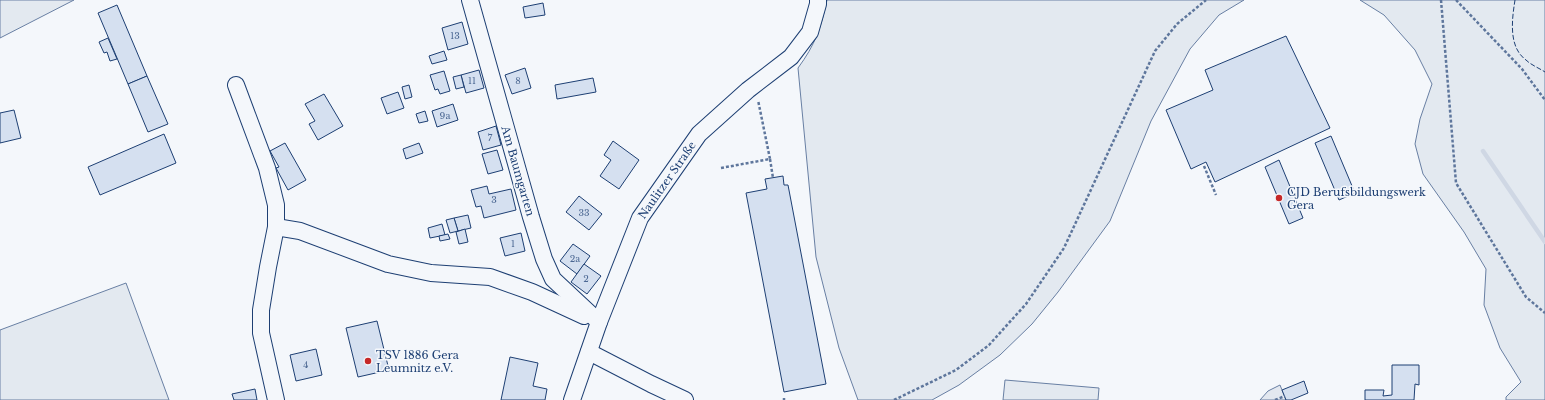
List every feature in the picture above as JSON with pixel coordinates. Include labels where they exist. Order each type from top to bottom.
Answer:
[{"type":"street","name":"Am Baumgarten","points":[[470,0],[544,259],[553,279],[598,322]]},
{"type":"street","name":"Naulitzer Straße","points":[[572,400],[598,322],[640,218],[699,134],[755,84],[791,57],[810,32],[818,0]]},
{"type":"street","points":[[236,85],[267,168],[276,205],[276,227],[261,310],[261,333],[276,400]]},
{"type":"street","points":[[276,227],[300,231],[388,264],[431,273],[490,277],[532,292],[598,322]]},
{"type":"street","points":[[588,352],[685,400]]},
{"type":"path","points":[[894,400],[956,370],[989,345],[1026,304],[1064,248],[1155,50],[1176,24],[1206,0]]},
{"type":"path","points":[[1441,0],[1456,183],[1526,297],[1545,313]]},
{"type":"path","points":[[1456,0],[1522,69],[1545,100]]},
{"type":"path","points":[[755,84],[773,178]]},
{"type":"path","points":[[721,168],[770,159]]},
{"type":"path","points":[[1204,166],[1216,195]]},
{"type":"path","points":[[1275,400],[1285,396]]},
{"type":"shaded area","points":[[0,0],[74,0],[0,38]]},
{"type":"shaded area","points":[[827,0],[1244,0],[1219,15],[1190,49],[1151,121],[1110,221],[1058,292],[1032,324],[1000,355],[959,385],[932,400],[858,400],[839,348],[816,257],[798,68],[809,52],[817,36]]},
{"type":"shaded area","points":[[1360,0],[1545,0],[1545,400],[1506,400],[1506,397],[1521,382],[1500,348],[1484,305],[1486,269],[1464,232],[1423,174],[1415,144],[1420,119],[1432,84],[1415,50],[1384,15]]},
{"type":"shaded area","points":[[126,283],[169,400],[0,400],[0,330]]},
{"type":"shaded area","points":[[1005,380],[1099,388],[1098,400],[1003,400]]},
{"type":"shaded area","points":[[1280,385],[1286,400],[1260,400],[1268,391]]},
{"type":"building","points":[[543,3],[545,15],[525,18],[523,7]]},
{"type":"building","points":[[117,5],[147,76],[128,84],[98,13]]},
{"type":"building","points":[[462,22],[468,44],[448,50],[442,28]]},
{"type":"building","points":[[1286,36],[1330,128],[1215,182],[1206,162],[1191,169],[1166,110],[1213,90],[1205,70]]},
{"type":"building","points":[[108,38],[117,59],[110,61],[107,52],[104,53],[99,42]]},
{"type":"building","points":[[444,51],[447,60],[432,64],[429,56]]},
{"type":"building","points":[[525,68],[531,88],[512,94],[505,75]]},
{"type":"building","points":[[479,70],[484,88],[466,93],[461,75]]},
{"type":"building","points":[[444,71],[450,91],[440,94],[438,89],[435,90],[430,75]]},
{"type":"building","points":[[461,75],[464,87],[456,89],[453,77]]},
{"type":"building","points":[[147,76],[168,124],[148,132],[128,84]]},
{"type":"building","points":[[593,78],[596,92],[557,99],[555,85]]},
{"type":"building","points":[[409,85],[412,97],[405,99],[402,87]]},
{"type":"building","points":[[398,92],[404,108],[387,114],[381,98]]},
{"type":"building","points":[[324,94],[343,126],[318,140],[309,124],[315,121],[305,104]]},
{"type":"building","points":[[453,104],[458,120],[437,127],[432,111]]},
{"type":"building","points":[[14,110],[21,138],[0,143],[0,113]]},
{"type":"building","points":[[425,111],[428,121],[419,123],[416,114]]},
{"type":"building","points":[[496,126],[501,145],[483,150],[478,132]]},
{"type":"building","points":[[164,134],[176,163],[100,195],[88,167]]},
{"type":"building","points":[[1331,136],[1355,193],[1339,200],[1315,143]]},
{"type":"building","points":[[613,141],[639,160],[619,189],[600,176],[611,160],[604,155]]},
{"type":"building","points":[[285,143],[306,180],[288,190],[276,168],[279,167],[270,151]]},
{"type":"building","points":[[419,143],[423,153],[406,159],[403,149]]},
{"type":"building","points":[[497,150],[503,170],[488,174],[482,154]]},
{"type":"building","points":[[1279,160],[1303,218],[1289,224],[1265,167]]},
{"type":"building","points":[[783,176],[784,185],[788,185],[826,384],[784,392],[746,193],[767,189],[765,179]]},
{"type":"building","points":[[487,186],[489,194],[511,189],[516,210],[484,218],[481,206],[476,207],[471,190]]},
{"type":"building","points":[[579,196],[602,214],[589,230],[566,212]]},
{"type":"building","points":[[468,215],[471,228],[458,231],[454,218]]},
{"type":"building","points":[[454,218],[458,231],[450,233],[446,220]]},
{"type":"building","points":[[442,224],[445,235],[430,238],[428,228]]},
{"type":"building","points":[[465,229],[468,242],[459,244],[456,232]]},
{"type":"building","points":[[521,233],[525,251],[505,256],[500,238]]},
{"type":"building","points":[[448,234],[450,239],[440,241],[439,236]]},
{"type":"building","points":[[573,244],[590,256],[577,274],[560,261]]},
{"type":"building","points":[[584,264],[601,276],[587,294],[571,282]]},
{"type":"building","points":[[377,321],[389,370],[358,377],[346,328]]},
{"type":"building","points":[[316,349],[322,375],[296,381],[290,355]]},
{"type":"building","points":[[510,357],[538,363],[533,386],[547,389],[545,400],[501,400]]},
{"type":"building","points":[[1392,365],[1419,365],[1419,385],[1415,384],[1414,400],[1365,400],[1365,390],[1384,390],[1383,396],[1392,395]]},
{"type":"building","points":[[1304,381],[1308,393],[1291,400],[1286,400],[1282,390]]},
{"type":"building","points":[[255,389],[257,400],[234,400],[232,394]]},
{"type":"waterway","points":[[1483,151],[1545,242]]},
{"type":"fence","points":[[1515,0],[1512,24],[1516,48],[1528,62],[1545,72]]},
{"type":"place","name":"CJD Berufsbildungswerk Gera","points":[[1279,198]]},
{"type":"place","name":"TSV 1886 Gera Leumnitz e.V.","points":[[368,361]]}]
